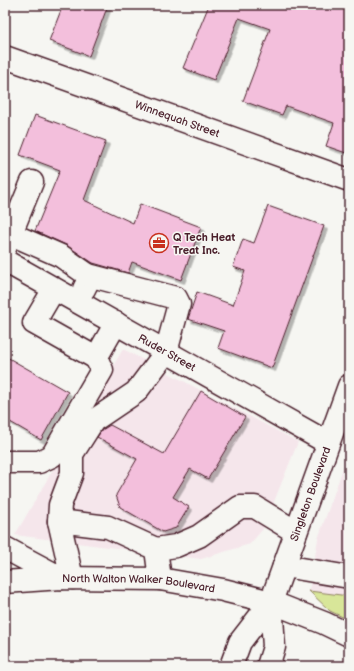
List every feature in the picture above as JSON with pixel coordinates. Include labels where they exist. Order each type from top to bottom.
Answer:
[{"type":"main road","name":"Winnequah Street","points":[[5,58],[349,180]]},
{"type":"main road","points":[[32,182],[8,241],[61,256],[88,275],[176,298],[179,304],[166,352],[136,392],[93,421],[72,454],[72,473],[60,505],[59,521],[67,578]]},
{"type":"main road","name":"Ruder Street","points":[[5,261],[328,443]]},
{"type":"main road","points":[[76,301],[87,283],[88,275]]},
{"type":"main road","points":[[5,462],[39,462],[52,456],[102,370],[96,358],[34,323],[54,288]]},
{"type":"main road","points":[[96,358],[116,323]]},
{"type":"main road","name":"Singleton Boulevard","points":[[231,666],[240,642],[271,602],[349,386]]},
{"type":"main road","points":[[59,521],[108,527],[156,549],[176,546],[199,536],[240,507],[255,507],[296,532]]},
{"type":"main road","points":[[5,548],[67,578]]},
{"type":"main road","points":[[156,549],[160,579]]},
{"type":"main road","points":[[284,566],[349,577]]},
{"type":"main road","name":"North Walton Walker Boulevard","points":[[5,582],[67,578],[160,579],[224,590],[271,602],[324,623],[349,635]]},
{"type":"main road","name":"Singleton Boulevard","points":[[268,666],[274,647],[271,602]]},
{"type":"shaded area","points":[[123,349],[298,442],[263,529],[250,544],[201,559],[15,535]]},
{"type":"shaded area","points":[[349,451],[349,596],[309,591],[318,539]]},
{"type":"green space","points":[[309,591],[349,596],[349,620],[330,611]]},
{"type":"building","points":[[63,5],[108,5],[89,56],[49,41]]},
{"type":"building","points":[[209,5],[349,5],[349,154],[326,146],[334,123],[286,106],[282,115],[243,101],[270,29],[239,18],[214,80],[183,68]]},
{"type":"building","points":[[35,115],[106,141],[84,200],[133,223],[140,204],[201,227],[181,280],[132,262],[128,273],[93,263],[66,245],[35,231],[60,170],[20,155]]},
{"type":"building","points":[[268,206],[324,226],[272,368],[218,348],[224,331],[188,319],[197,292],[233,305],[245,271],[233,267],[243,239],[254,243]]},
{"type":"building","points":[[5,356],[68,392],[41,440],[5,419]]},
{"type":"building","points":[[201,391],[245,417],[208,479],[190,469],[173,497],[189,507],[176,528],[163,532],[120,507],[116,495],[137,459],[97,437],[102,430],[110,425],[164,454]]},
{"type":"place","name":"Q Tech Heat Treat Inc.","points":[[159,243]]}]
